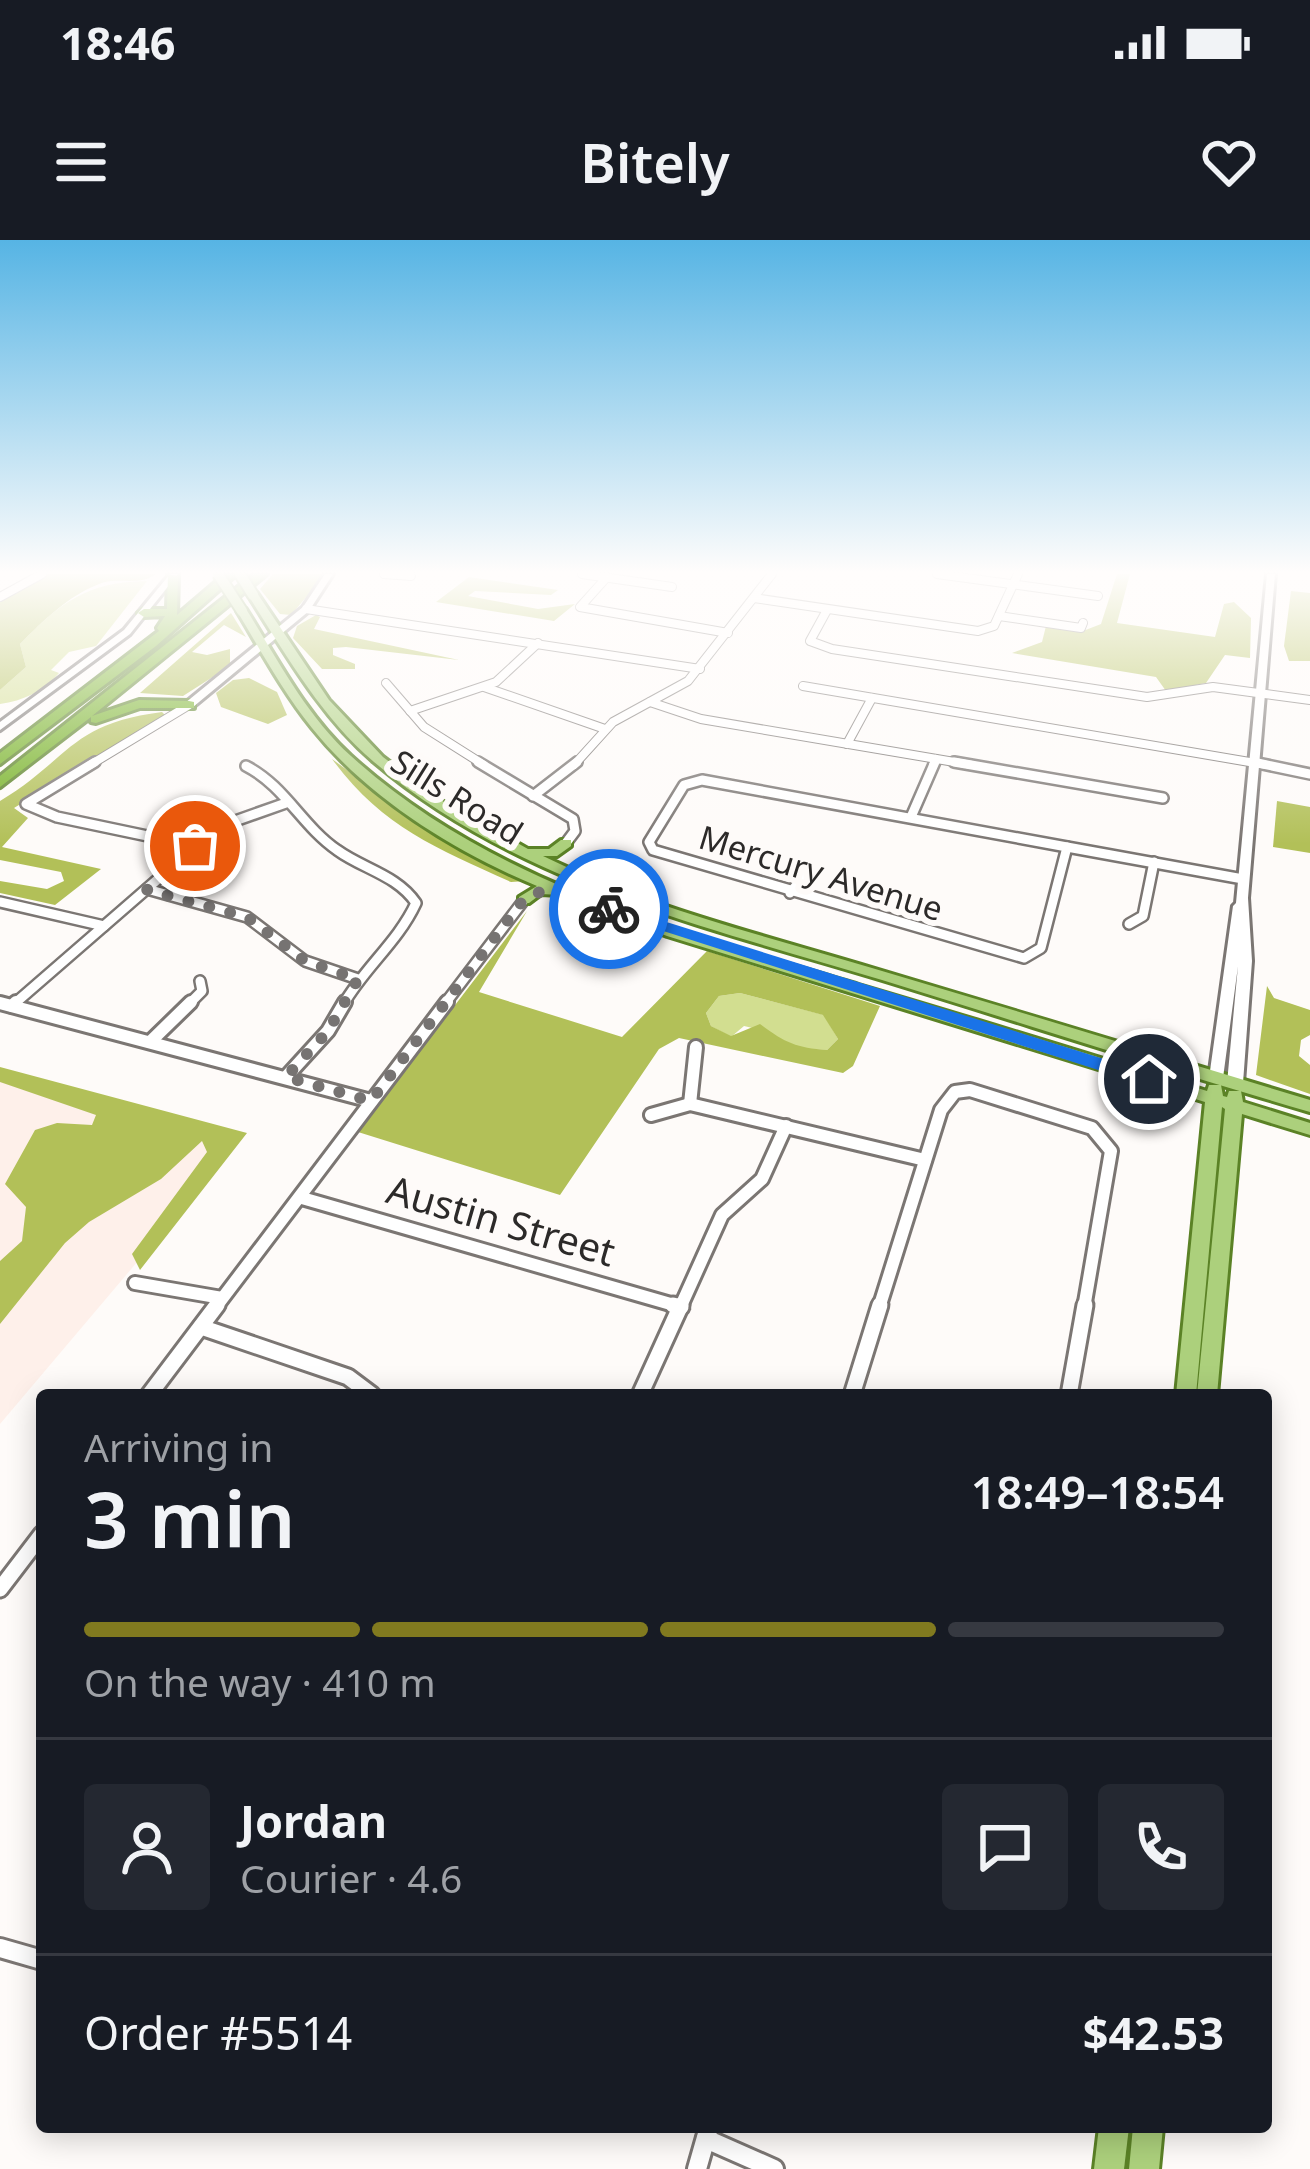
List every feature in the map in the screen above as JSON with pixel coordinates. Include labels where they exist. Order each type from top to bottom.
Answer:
[{"type":"highway","points":[[0,760],[125,664]]},
{"type":"highway","points":[[0,783],[150,664]]},
{"type":"highway","points":[[53,743],[123,708],[189,705]]},
{"type":"main road","points":[[0,727],[85,664]]},
{"type":"main road","points":[[189,705],[241,664]]},
{"type":"main road","points":[[269,664],[284,679]]},
{"type":"main road","name":"Sills Road","points":[[274,664],[347,759],[463,841],[602,906],[1018,1038],[1225,1091]]},
{"type":"main road","name":"Sills Road","points":[[298,664],[358,740],[466,820],[600,885],[1225,1091]]},
{"type":"main road","points":[[1187,1389],[1244,961],[1242,898],[1263,664]]},
{"type":"main road","points":[[466,820],[540,854],[566,843]]},
{"type":"main road","points":[[463,841],[530,881],[524,899]]},
{"type":"main road","points":[[566,843],[559,861],[600,885]]},
{"type":"main road","points":[[524,899],[547,889],[602,906]]},
{"type":"main road","points":[[1225,1091],[1310,1106]]},
{"type":"main road","points":[[1225,1091],[1310,1116]]},
{"type":"main road","points":[[1225,1091],[1310,1129]]},
{"type":"main road","points":[[1207,1389],[1225,1091]]},
{"type":"main road","points":[[1109,2169],[1113,2133]]},
{"type":"main road","points":[[1144,2169],[1147,2133]]},
{"type":"street","points":[[410,711],[484,687],[513,664]]},
{"type":"street","points":[[668,664],[700,669]]},
{"type":"street","points":[[533,796],[568,772],[605,729],[704,664]]},
{"type":"street","points":[[931,664],[1148,697],[1213,687],[1310,700]]},
{"type":"street","points":[[386,683],[410,711],[474,762],[573,819],[575,831],[566,843]]},
{"type":"street","points":[[803,686],[1153,742],[1310,773]]},
{"type":"street","points":[[484,687],[605,729]]},
{"type":"street","points":[[847,744],[872,698]]},
{"type":"street","points":[[650,702],[701,719],[1163,798]]},
{"type":"street","points":[[189,705],[27,802],[44,813],[195,846]]},
{"type":"street","points":[[911,818],[936,759]]},
{"type":"street","points":[[246,766],[265,773],[286,802],[333,848],[401,887],[416,904],[406,925],[358,979],[328,1031],[286,1077]]},
{"type":"street","name":"Mercury Avenue","points":[[1066,845],[1041,948],[1024,958],[653,850],[651,832],[684,785],[702,780],[1066,845],[1244,879]]},
{"type":"street","points":[[6,1004],[195,846],[237,817],[286,802]]},
{"type":"street","points":[[1129,924],[1143,916],[1154,862]]},
{"type":"street","points":[[790,893],[810,868]]},
{"type":"street","points":[[147,890],[247,917],[305,961],[358,979]]},
{"type":"street","points":[[153,1389],[302,1198],[524,899]]},
{"type":"street","points":[[0,902],[104,926]]},
{"type":"street","points":[[151,1041],[202,991],[200,981]]},
{"type":"street","points":[[6,1004],[371,1101]]},
{"type":"street","points":[[691,1104],[696,1047]]},
{"type":"street","points":[[854,1389],[940,1110],[955,1093],[985,1094],[1092,1128],[1111,1151],[1070,1389]]},
{"type":"street","points":[[651,1115],[691,1104],[925,1160]]},
{"type":"street","points":[[643,1389],[722,1214],[762,1179],[786,1126]]},
{"type":"street","name":"Austin Street","points":[[302,1198],[681,1307]]},
{"type":"street","points":[[136,1283],[222,1298]]},
{"type":"street","points":[[200,1327],[348,1377],[362,1389]]},
{"type":"street","points":[[0,1589],[36,1542]]},
{"type":"street","points":[[0,1948],[36,1958]]},
{"type":"street","points":[[697,2169],[707,2133],[774,2169]]},
{"type":"shaded area","points":[[0,1076],[242,1138],[0,1424]]},
{"type":"green space","points":[[0,664],[25,664],[26,667],[0,690]]},
{"type":"green space","points":[[57,664],[51,670],[59,673],[25,698],[0,704],[0,690],[26,667]]},
{"type":"green space","points":[[173,664],[230,664],[183,696],[140,693]]},
{"type":"green space","points":[[317,664],[355,664],[355,669],[322,669]]},
{"type":"green space","points":[[1078,664],[1219,664],[1206,683],[1166,691],[1156,677]]},
{"type":"green space","points":[[249,678],[277,692],[287,715],[268,724],[221,707],[216,693],[233,680]]},
{"type":"green space","points":[[162,712],[165,715],[14,808],[28,818],[2,847],[101,869],[55,905],[0,893],[0,881],[47,889],[64,881],[61,872],[0,860],[0,801],[88,734]]},
{"type":"green space","points":[[332,759],[433,833],[526,881],[511,882],[412,833],[371,802]]},
{"type":"green space","points":[[1277,801],[1310,807],[1310,853],[1273,847]]},
{"type":"green space","points":[[527,911],[479,992],[622,1037],[707,951],[880,1006],[853,1066],[843,1073],[679,1038],[659,1049],[560,1195],[358,1132]],"holes":[[[740,993],[823,1015],[838,1039],[827,1050],[791,1043],[760,1024],[731,1036],[711,1026],[706,1013],[719,996]]]},
{"type":"green space","points":[[1267,986],[1274,998],[1310,1010],[1310,1035],[1301,1040],[1299,1056],[1310,1065],[1310,1094],[1256,1075]]},
{"type":"green space","points":[[740,993],[824,1015],[838,1039],[827,1050],[798,1048],[744,1026],[731,1037],[711,1026],[706,1013],[719,996]]},
{"type":"green space","points":[[0,1067],[247,1133],[140,1270],[132,1254],[207,1152],[202,1141],[161,1179],[89,1222],[65,1243],[0,1324],[0,1261],[22,1241],[26,1207],[5,1184],[35,1130],[57,1123],[92,1125],[96,1115],[0,1082]]},
{"type":"way so far","points":[[195,846],[147,890],[202,901],[247,917],[305,961],[358,979],[328,1031],[286,1077],[371,1101],[524,899],[547,889],[609,909]]},
{"type":"route","points":[[609,909],[1149,1079]]}]
